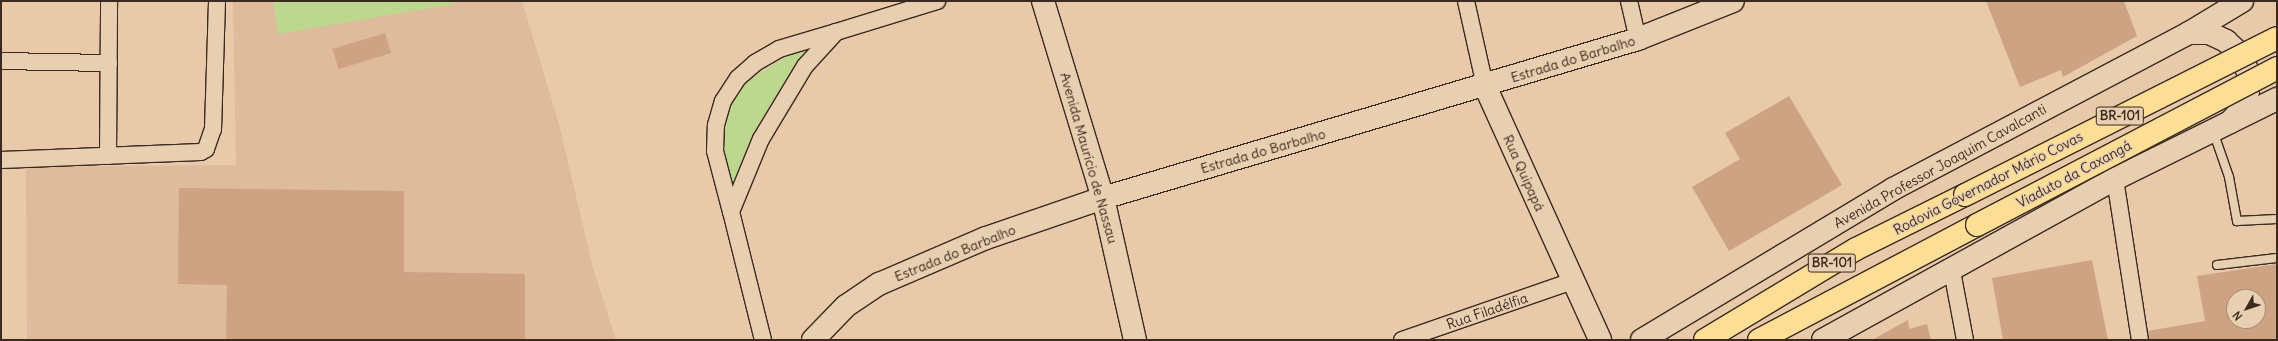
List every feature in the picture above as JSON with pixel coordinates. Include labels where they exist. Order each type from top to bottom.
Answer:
[{"type":"highway","name":"Rodovia Governador Mário Covas","points":[[1705,340],[1856,249],[2277,38]]},
{"type":"highway","name":"Viaduto da Caxangá","points":[[1759,340],[2277,68]]},
{"type":"main road","name":"Avenida Maurício de Nassau","points":[[1043,1],[1103,198],[1135,340]]},
{"type":"main road","name":"Estrada do Barbalho","points":[[813,340],[846,306],[879,284],[986,238],[1103,198],[1485,86],[1638,39],[1733,1]]},
{"type":"main road","name":"Avenida Professor Joaquim Cavalcanti","points":[[1642,340],[1892,189],[2189,33],[2242,1]]},
{"type":"main road","points":[[2189,33],[2209,33],[2226,41],[2240,54],[2248,72],[2248,91],[2242,109],[2221,127]]},
{"type":"main road","name":"Rua Quipapá","points":[[1485,86],[1600,340]]},
{"type":"main road","points":[[1824,340],[1952,271],[2115,179],[2277,99]]},
{"type":"street","points":[[108,156],[109,1]]},
{"type":"street","points":[[1,160],[202,152],[210,143],[213,129],[217,1]]},
{"type":"street","points":[[763,340],[715,151],[716,125],[723,101],[738,78],[755,63],[779,49],[937,1]]},
{"type":"street","name":"Rua Quipapá","points":[[1466,1],[1485,86]]},
{"type":"street","points":[[1629,1],[1638,39]]},
{"type":"street","points":[[731,212],[761,139],[784,98],[805,66],[836,32]]},
{"type":"street","points":[[1,61],[108,63]]},
{"type":"street","points":[[2115,179],[2140,340]]},
{"type":"street","points":[[1952,271],[1965,340]]},
{"type":"street","name":"Rua Filadélfia","points":[[1402,340],[1572,281]]},
{"type":"lane","points":[[2221,127],[2237,221],[2277,219]]},
{"type":"lane","points":[[2217,265],[2277,258]]},
{"type":"shaded area","points":[[233,1],[522,1],[559,124],[593,268],[616,340],[27,340],[26,167],[236,165]]},
{"type":"green space","points":[[273,1],[454,1],[454,4],[278,34]]},
{"type":"green space","points":[[813,49],[784,84],[730,193],[716,146],[730,98],[751,78],[786,57]]},
{"type":"building","points":[[1986,1],[2124,1],[2137,36],[2063,77],[2061,70],[2020,87]]},
{"type":"building","points":[[385,33],[391,53],[339,69],[332,49]]},
{"type":"building","points":[[1789,96],[1842,185],[1729,251],[1692,187],[1740,159],[1725,133]]},
{"type":"building","points":[[179,188],[404,191],[404,272],[525,274],[525,340],[226,340],[227,285],[178,284]]},
{"type":"building","points":[[2092,260],[2108,340],[2003,340],[1992,278]]},
{"type":"building","points":[[2277,264],[2277,340],[2149,340],[2148,331],[2205,321],[2197,276]]},
{"type":"building","points":[[1908,320],[1909,329],[1927,324],[1931,340],[1872,340]]}]
